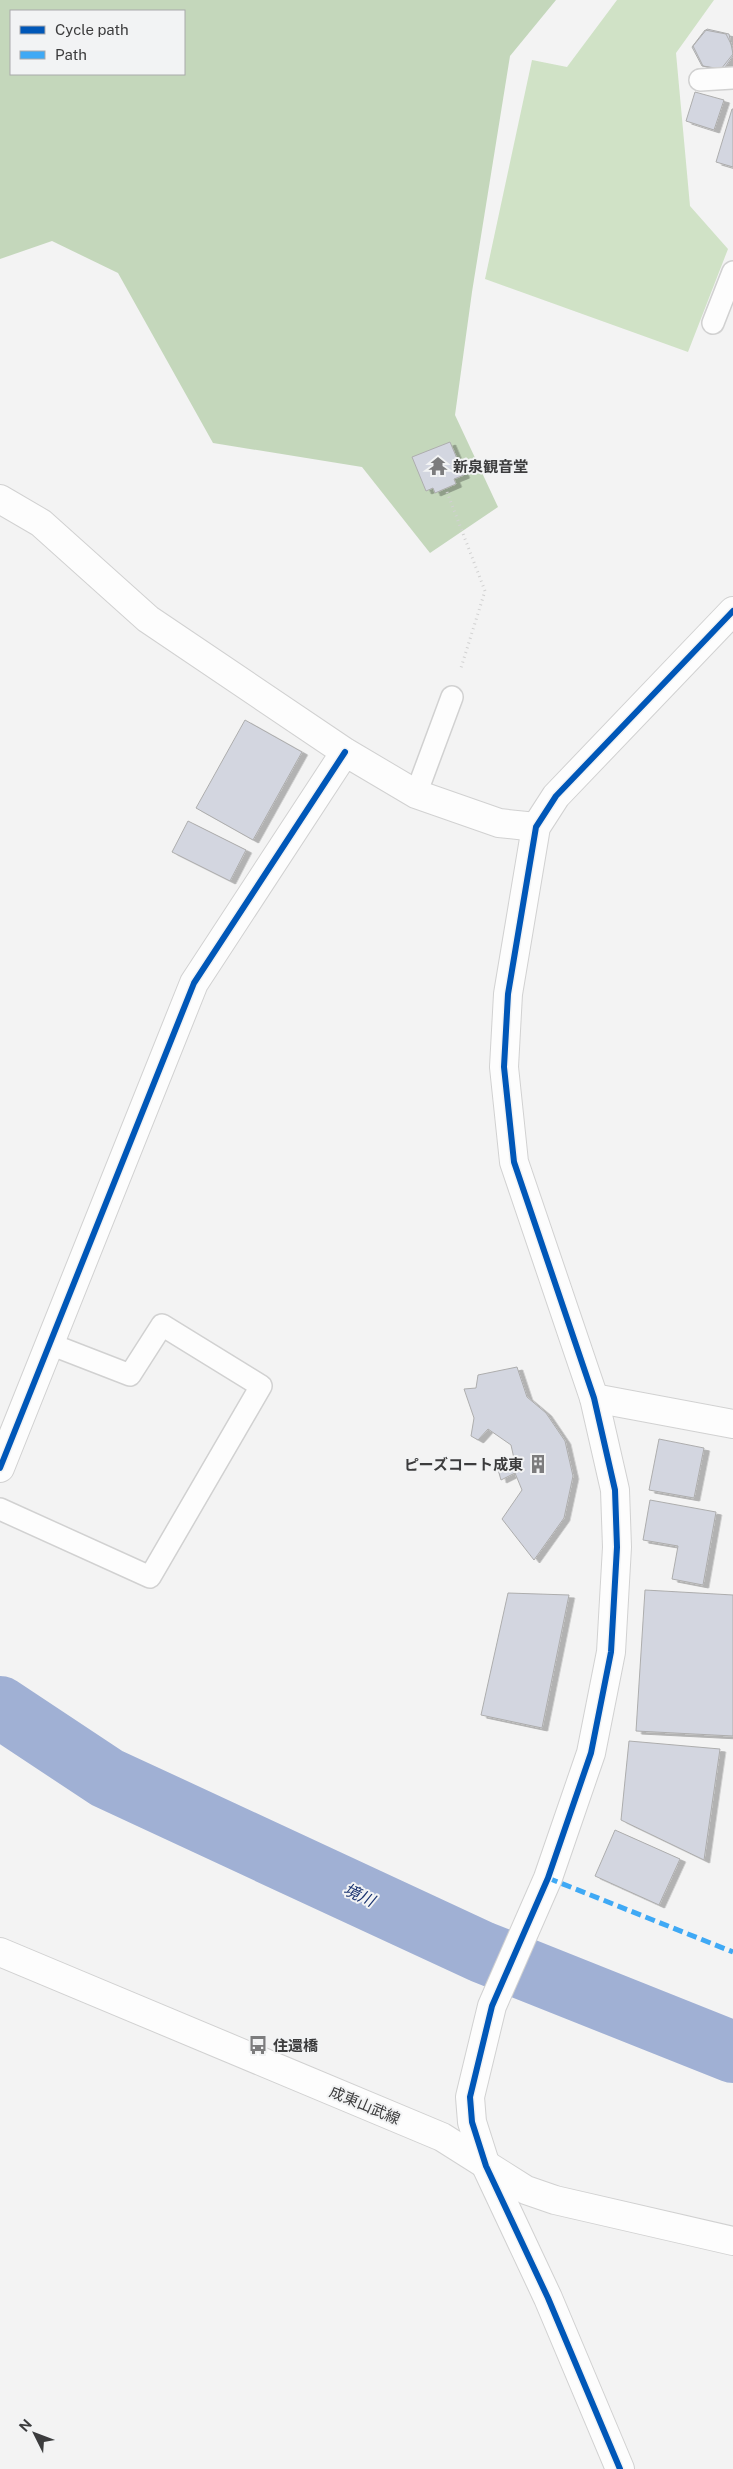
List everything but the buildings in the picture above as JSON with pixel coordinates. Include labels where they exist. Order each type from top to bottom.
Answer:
[{"type":"street","points":[[0,499],[41,523],[148,619],[345,752],[416,794],[499,823],[536,827]]},
{"type":"street","points":[[620,2469],[548,2298],[486,2166],[472,2122],[470,2097],[492,2006],[548,1878],[591,1753],[611,1652],[617,1547],[615,1490],[594,1398],[514,1162],[504,1067],[508,994],[536,827],[556,796],[731,617]]},
{"type":"street","points":[[0,1468],[194,983],[345,752]]},
{"type":"street","points":[[594,1398],[733,1424]]},
{"type":"street","name":"成東山武線","points":[[0,1952],[442,2137],[526,2190],[555,2200],[733,2241]]},
{"type":"lane","points":[[700,80],[733,78]]},
{"type":"lane","points":[[713,323],[733,272]]},
{"type":"lane","points":[[416,794],[452,697]]},
{"type":"lane","points":[[0,1510],[150,1577],[260,1386],[162,1326],[130,1375],[50,1344]]},
{"type":"path","points":[[447,492],[485,591],[452,697]]},
{"type":"green space","points":[[0,0],[556,0],[510,56],[472,292],[455,415],[498,507],[430,553],[362,467],[213,443],[118,273],[52,241],[0,259]]},
{"type":"green space","points":[[617,0],[714,0],[676,53],[690,206],[728,249],[688,352],[485,279],[532,60],[567,67]]},
{"type":"waterway","name":"境川","points":[[0,1707],[107,1778],[482,1952],[733,2052]]},
{"type":"marked path","points":[[548,1878],[733,1952]]},
{"type":"cycle path","points":[[620,2469],[548,2298],[486,2166],[472,2122],[470,2097],[492,2006],[548,1878],[591,1753],[611,1652],[617,1547],[615,1490],[594,1398],[514,1162],[504,1067],[508,994],[536,827],[556,796],[733,611]]},
{"type":"cycle path","points":[[0,1468],[194,983],[345,752]]},
{"type":"place","name":"新泉観音堂","points":[[438,466]]},
{"type":"place","name":"ピーズコート成東","points":[[538,1464]]},
{"type":"place","name":"住還橋","points":[[258,2045]]}]
